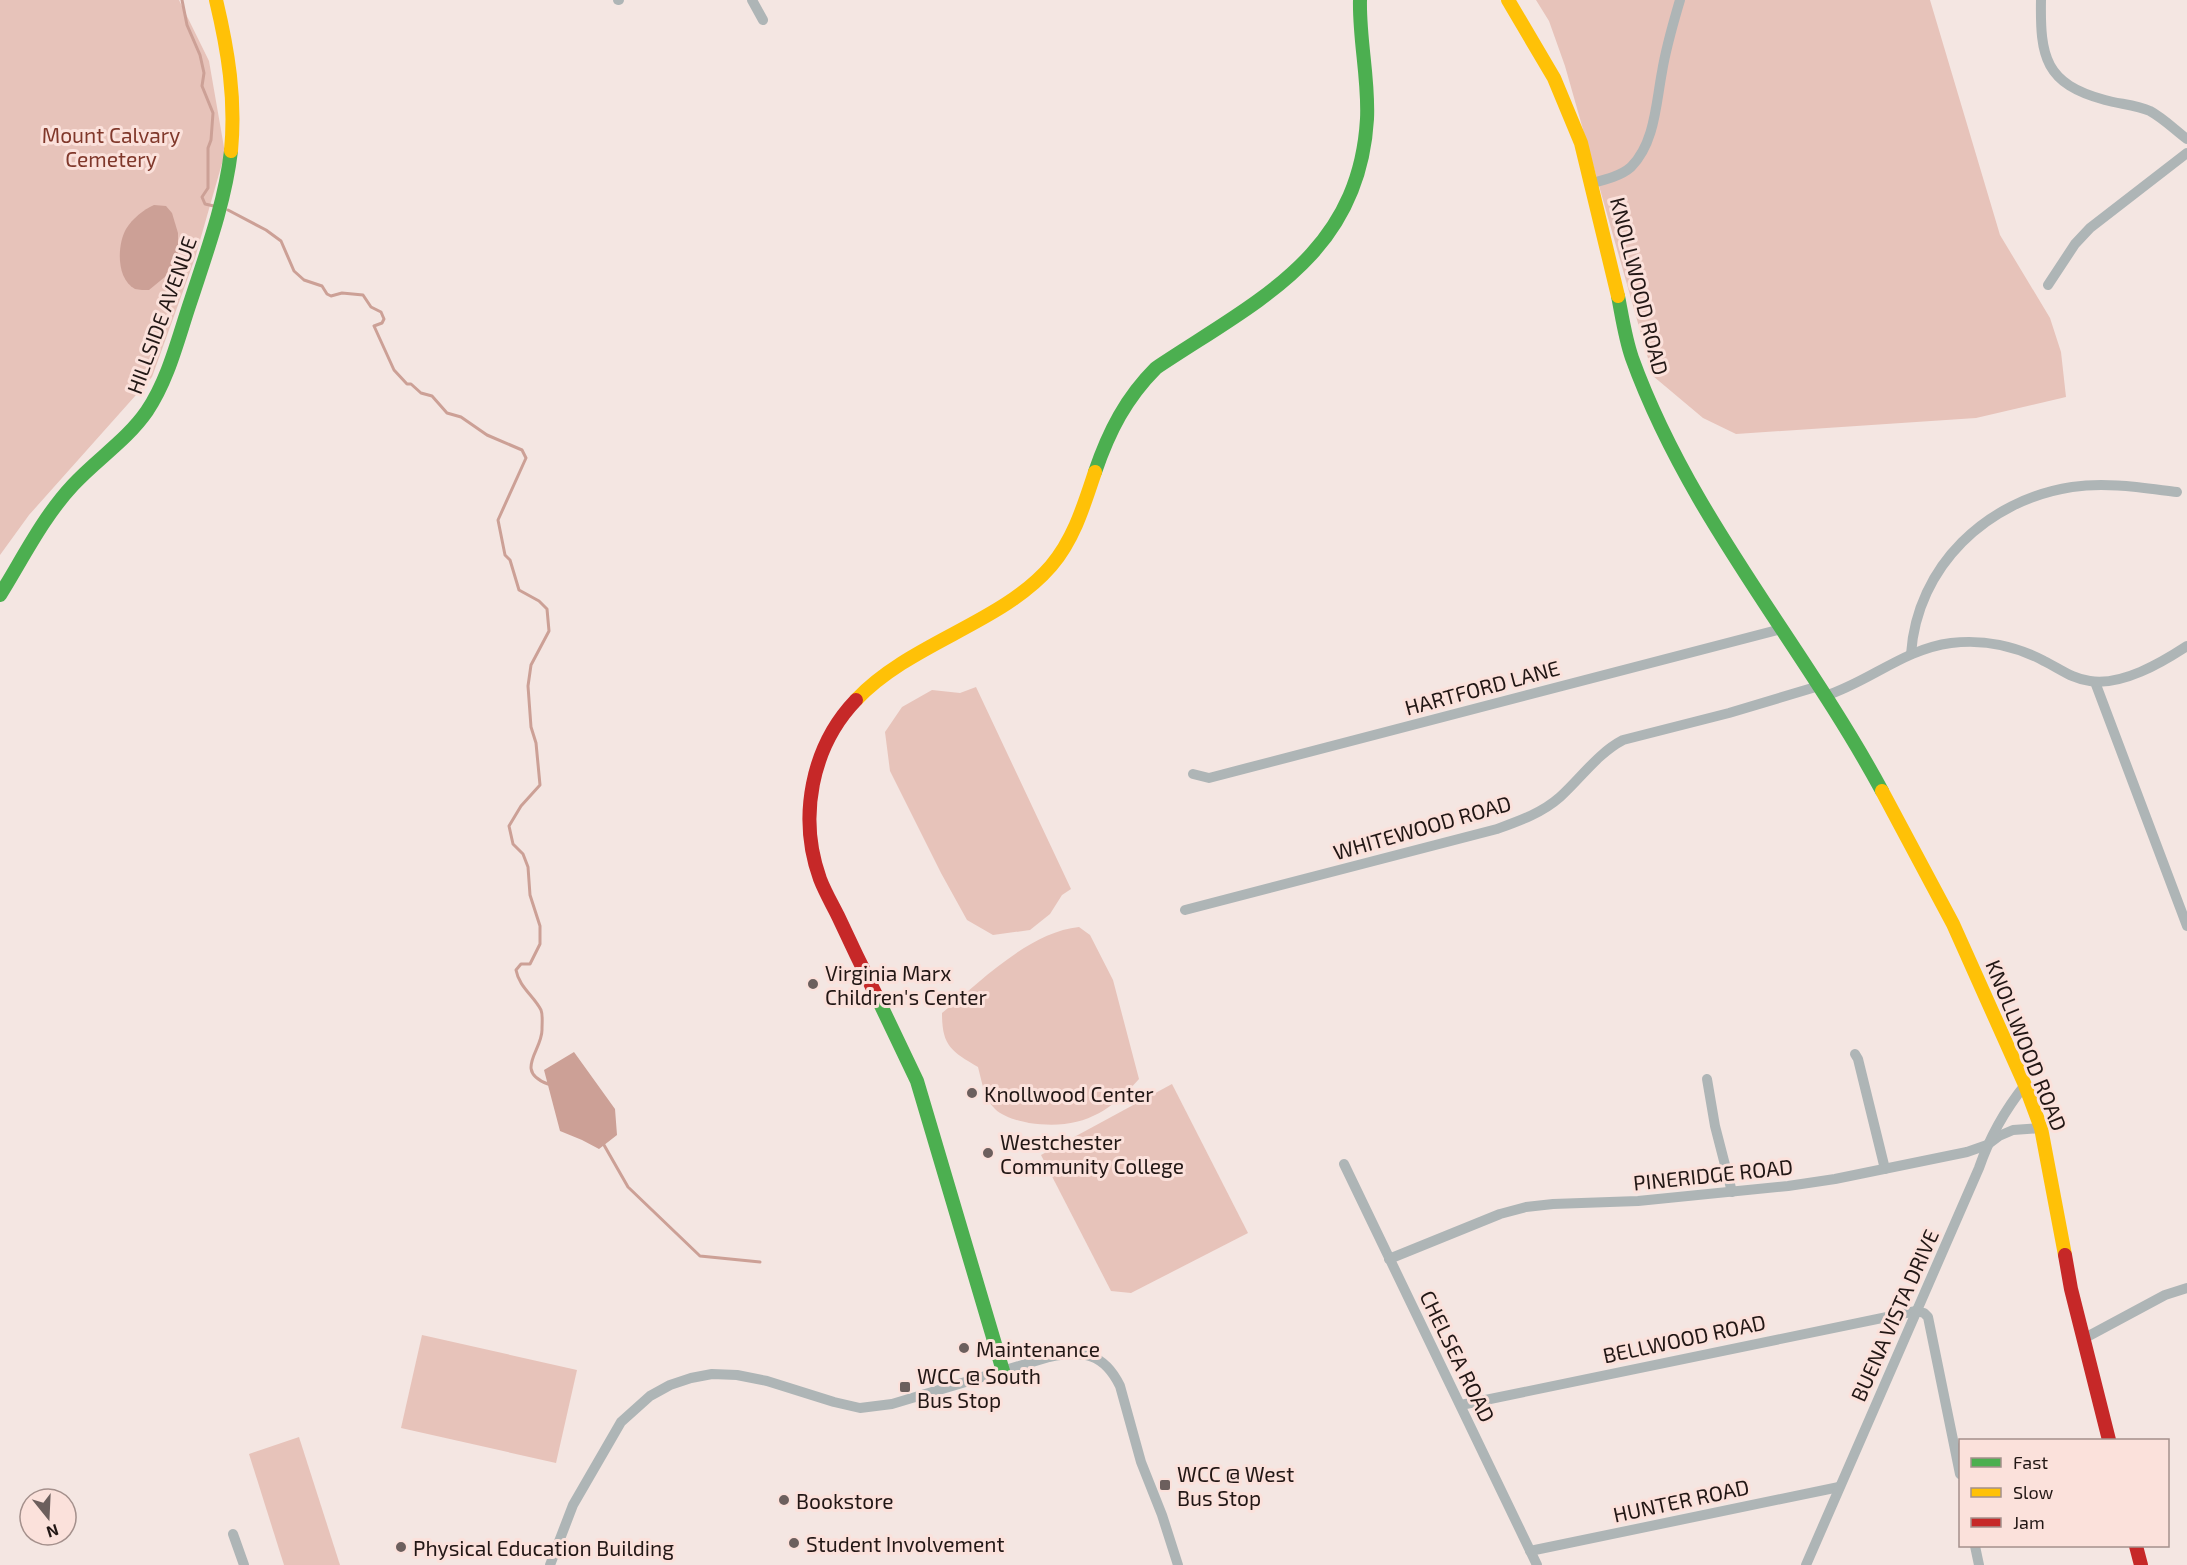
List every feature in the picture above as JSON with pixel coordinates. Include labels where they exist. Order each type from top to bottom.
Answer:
[{"type":"main road","name":"HILLSIDE AVENUE","points":[[0,595],[60,500],[134,428],[149,409],[171,358],[213,234],[227,180],[232,149],[232,81],[216,0]]},
{"type":"main road","points":[[1003,1371],[917,1081],[820,879],[812,848],[809,818],[810,795],[816,769],[826,744],[844,712],[861,693],[886,673],[1034,584],[1052,565],[1067,543],[1080,517],[1117,418],[1142,382],[1156,368],[1285,281],[1311,256],[1334,224],[1358,171],[1365,145],[1367,90],[1359,15],[1360,0]]},
{"type":"main road","name":"KNOLLWOOD ROAD","points":[[1508,0],[1537,47],[1566,103],[1581,143],[1625,331],[1645,392],[1685,477],[1854,741],[1928,873],[1970,958],[2025,1085],[2041,1128],[2062,1247],[2109,1439]]},
{"type":"main road","points":[[2136,1547],[2141,1565]]},
{"type":"street","points":[[752,0],[763,20]]},
{"type":"street","points":[[1592,183],[1631,167],[1644,147],[1656,111],[1662,71],[1680,0]]},
{"type":"street","points":[[2041,0],[2045,50],[2050,66],[2056,75],[2066,83],[2101,99],[2150,111],[2187,139]]},
{"type":"street","points":[[2048,285],[2075,244],[2090,228],[2187,153]]},
{"type":"street","points":[[1911,654],[1912,636],[1918,611],[1937,572],[1966,537],[1996,515],[2032,496],[2073,487],[2118,484],[2177,492]]},
{"type":"street","name":"HARTFORD LANE","points":[[1193,774],[1209,778],[1781,629]]},
{"type":"street","points":[[1822,691],[1862,680],[1911,654],[1952,643],[1982,642],[2020,650],[2044,660],[2069,675],[2095,682],[2136,674],[2187,646]]},
{"type":"street","points":[[2095,682],[2187,926]]},
{"type":"street","name":"WHITEWOOD ROAD","points":[[1185,910],[1497,829],[1545,808],[1611,746],[1623,740],[1822,691]]},
{"type":"street","points":[[1855,1054],[1885,1169]]},
{"type":"street","points":[[1707,1079],[1715,1126],[1732,1192]]},
{"type":"street","name":"BUENA VISTA DRIVE","points":[[1806,1565],[1987,1145],[2008,1107],[2025,1085]]},
{"type":"street","name":"PINERIDGE ROAD","points":[[1389,1259],[1500,1214],[1526,1207],[1626,1202],[1835,1179],[1967,1152],[1987,1145],[2013,1130],[2041,1128]]},
{"type":"street","name":"CHELSEA ROAD","points":[[1344,1164],[1537,1565]]},
{"type":"street","points":[[2083,1339],[2166,1295],[2187,1288]]},
{"type":"street","points":[[1916,1311],[1924,1312],[1928,1317],[1959,1469]]},
{"type":"street","name":"BELLWOOD ROAD","points":[[1461,1405],[1626,1369],[1916,1311]]},
{"type":"street","points":[[550,1565],[573,1505],[621,1422],[650,1396],[670,1385],[712,1374],[737,1375],[767,1381],[860,1408],[892,1404],[1069,1353],[1083,1353],[1095,1358],[1107,1366],[1120,1386],[1141,1462],[1162,1515],[1178,1565]]},
{"type":"street","name":"HUNTER ROAD","points":[[1530,1551],[1839,1487]]},
{"type":"street","points":[[233,1534],[244,1565]]},
{"type":"street","points":[[1975,1547],[1979,1565]]},
{"type":"street","points":[[1814,1550],[1817,1565]]},
{"type":"green space","name":"Mount Calvary Cemetery","points":[[0,0],[179,0],[209,61],[225,153],[195,258],[152,377],[29,515],[0,555]]},
{"type":"green space","points":[[1536,0],[1930,0],[2000,235],[2050,318],[2061,352],[2066,397],[1976,418],[1736,434],[1703,418],[1653,376],[1565,66],[1549,21]]},
{"type":"green space","points":[[976,687],[1071,889],[1062,895],[1050,914],[1030,930],[993,935],[967,920],[890,771],[885,732],[902,707],[932,690],[960,693]]},
{"type":"green space","points":[[1079,927],[1090,935],[1113,980],[1139,1079],[1103,1111],[1077,1122],[1047,1125],[1011,1118],[998,1112],[991,1105],[978,1067],[955,1052],[946,1040],[942,1013],[989,973],[1024,948],[1060,931]]},
{"type":"green space","points":[[1172,1084],[1248,1233],[1131,1293],[1111,1291],[1041,1155]]},
{"type":"green space","points":[[422,1335],[577,1370],[556,1463],[401,1428]]},
{"type":"green space","points":[[299,1437],[340,1565],[284,1565],[249,1454]]},
{"type":"shaded area","points":[[154,205],[166,206],[172,213],[178,233],[178,254],[166,276],[149,290],[135,289],[124,278],[121,270],[121,244],[126,229],[132,221]]},
{"type":"shaded area","points":[[574,1052],[615,1109],[617,1135],[599,1149],[560,1131],[544,1070]]},
{"type":"waterway","points":[[182,0],[187,25],[200,55],[204,73],[202,86],[213,113],[211,140],[208,148],[208,188],[202,197],[205,204],[214,206]]},
{"type":"waterway","points":[[228,210],[266,230],[281,241],[294,271],[304,280],[322,286],[331,296],[342,293],[363,295],[371,307],[381,312],[384,319],[382,323],[374,326],[394,370],[407,384],[411,384],[421,393],[432,396],[447,413],[461,417],[487,435],[522,450],[526,458],[498,520],[505,555],[510,560],[519,590],[539,601],[547,609],[549,631],[531,665],[528,686],[531,727],[536,743],[540,785],[521,806],[509,826],[513,844],[523,854],[528,867],[530,895],[540,926],[540,944],[530,964],[521,964],[516,970],[523,986],[542,1012],[541,1037],[531,1066],[532,1073],[548,1084]]},
{"type":"waterway","points":[[604,1145],[628,1187],[700,1256],[760,1262]]},
{"type":"traffic: fast","points":[[1095,472],[1120,416],[1145,379],[1156,368],[1265,296],[1296,270],[1323,240],[1345,206],[1360,166],[1367,119],[1360,0]]},
{"type":"traffic: fast","points":[[0,595],[62,497],[130,431],[155,398],[172,357],[209,245],[220,208],[231,151]]},
{"type":"traffic: fast","points":[[1618,296],[1632,358],[1656,416],[1684,472],[1715,526],[1851,736],[1882,791]]},
{"type":"traffic: fast","points":[[876,995],[917,1081],[1003,1371]]},
{"type":"traffic: slow","points":[[216,0],[232,94],[231,151]]},
{"type":"traffic: slow","points":[[1508,0],[1554,78],[1581,143],[1618,296]]},
{"type":"traffic: slow","points":[[856,700],[878,680],[903,663],[982,619],[1031,586],[1051,566],[1066,545],[1078,521],[1095,472]]},
{"type":"traffic: slow","points":[[1882,791],[1953,924],[2025,1085],[2041,1128],[2065,1255]]},
{"type":"traffic: jam","points":[[856,700],[828,739],[819,761],[813,784],[810,832],[813,856],[820,879],[876,995]]},
{"type":"traffic: jam","points":[[2065,1255],[2071,1289],[2109,1439]]},
{"type":"traffic: jam","points":[[2136,1547],[2141,1565]]},
{"type":"place","name":"Virginia Marx Children's Center","points":[[813,984]]},
{"type":"place","name":"Knollwood Center","points":[[972,1093]]},
{"type":"place","name":"Westchester Community College","points":[[988,1153]]},
{"type":"place","name":"Maintenance","points":[[964,1348]]},
{"type":"place","name":"WCC @ South Bus Stop","points":[[905,1387]]},
{"type":"place","name":"WCC @ West Bus Stop","points":[[1165,1485]]},
{"type":"place","name":"Bookstore","points":[[784,1500]]},
{"type":"place","name":"Student Involvement","points":[[794,1543]]},
{"type":"place","name":"Physical Education Building","points":[[401,1547]]}]
